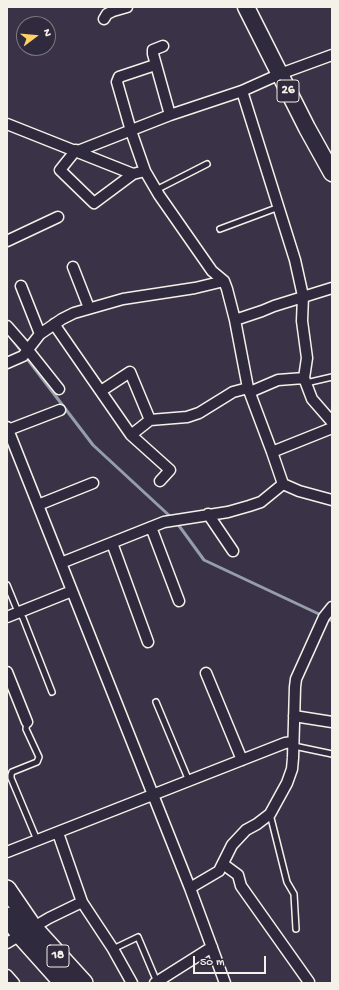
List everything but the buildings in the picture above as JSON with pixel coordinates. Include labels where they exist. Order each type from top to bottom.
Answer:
[{"type":"highway","name":"18","points":[[7,890],[20,935],[84,983]]},
{"type":"highway","name":"18","points":[[7,916],[20,935],[63,983]]},
{"type":"main road","name":"26","points":[[246,7],[307,128],[332,173]]},
{"type":"street","points":[[104,19],[107,14],[113,10],[127,7]]},
{"type":"street","points":[[163,46],[153,50],[170,116]]},
{"type":"street","points":[[145,171],[133,174],[94,203],[60,170],[77,151],[242,91],[280,74],[332,55]]},
{"type":"street","points":[[156,65],[119,77],[116,82],[145,171],[174,217],[212,271],[224,281],[235,320],[249,390],[283,484],[299,491],[332,500]]},
{"type":"street","points":[[242,91],[295,260],[303,296],[302,321],[307,358],[305,380],[312,399],[332,422]]},
{"type":"street","points":[[7,124],[133,174]]},
{"type":"street","points":[[7,241],[58,217]]},
{"type":"street","points":[[73,267],[90,308]]},
{"type":"street","points":[[7,363],[26,353],[40,334],[74,313],[123,299],[167,291],[195,288],[224,281]]},
{"type":"street","points":[[21,286],[40,334]]},
{"type":"street","points":[[235,320],[303,296],[332,288]]},
{"type":"street","points":[[54,324],[131,435],[170,470],[160,481]]},
{"type":"street","points":[[7,326],[26,353],[59,389]]},
{"type":"street","points":[[101,391],[130,372],[150,420]]},
{"type":"street","points":[[131,435],[150,420],[180,418],[199,413],[233,392],[249,390],[278,380],[305,380]]},
{"type":"street","points":[[60,410],[8,429],[190,888],[225,983]]},
{"type":"street","points":[[272,452],[332,428]]},
{"type":"street","points":[[38,505],[94,483]]},
{"type":"street","points":[[62,562],[171,520],[228,512],[250,506],[261,502],[283,484]]},
{"type":"street","points":[[208,514],[233,551]]},
{"type":"street","points":[[151,527],[179,602]]},
{"type":"street","points":[[112,543],[148,642]]},
{"type":"street","points":[[7,617],[72,591]]},
{"type":"street","points":[[190,888],[219,872],[232,845],[246,830],[270,814],[287,783],[292,769],[296,679],[324,617],[332,607]]},
{"type":"street","points":[[7,672],[27,722]]},
{"type":"street","points":[[206,673],[242,760]]},
{"type":"street","points":[[294,716],[332,722]]},
{"type":"street","points":[[7,852],[285,743],[293,744]]},
{"type":"street","points":[[58,833],[82,902],[113,949],[132,983]]},
{"type":"street","points":[[223,864],[238,875],[241,886],[309,982]]},
{"type":"street","points":[[20,935],[49,918],[82,902]]},
{"type":"street","points":[[156,982],[212,947]]},
{"type":"street","points":[[7,975],[14,983]]},
{"type":"lane","points":[[156,190],[207,164]]},
{"type":"lane","points":[[220,229],[279,207]]},
{"type":"lane","points":[[305,380],[332,377]]},
{"type":"lane","points":[[7,585],[19,613],[23,618],[52,692]]},
{"type":"lane","points":[[156,702],[189,781]]},
{"type":"lane","points":[[27,722],[26,729],[39,756],[37,762],[10,774],[38,840]]},
{"type":"lane","points":[[293,744],[332,754]]},
{"type":"lane","points":[[270,814],[287,882],[294,894],[296,929]]},
{"type":"lane","points":[[113,949],[138,937],[156,982]]},
{"type":"waterway","points":[[12,339],[93,445],[173,519]]},
{"type":"waterway","points":[[177,523],[204,560],[321,615]]},
{"type":"waterway","points":[[328,619],[332,621]]}]
